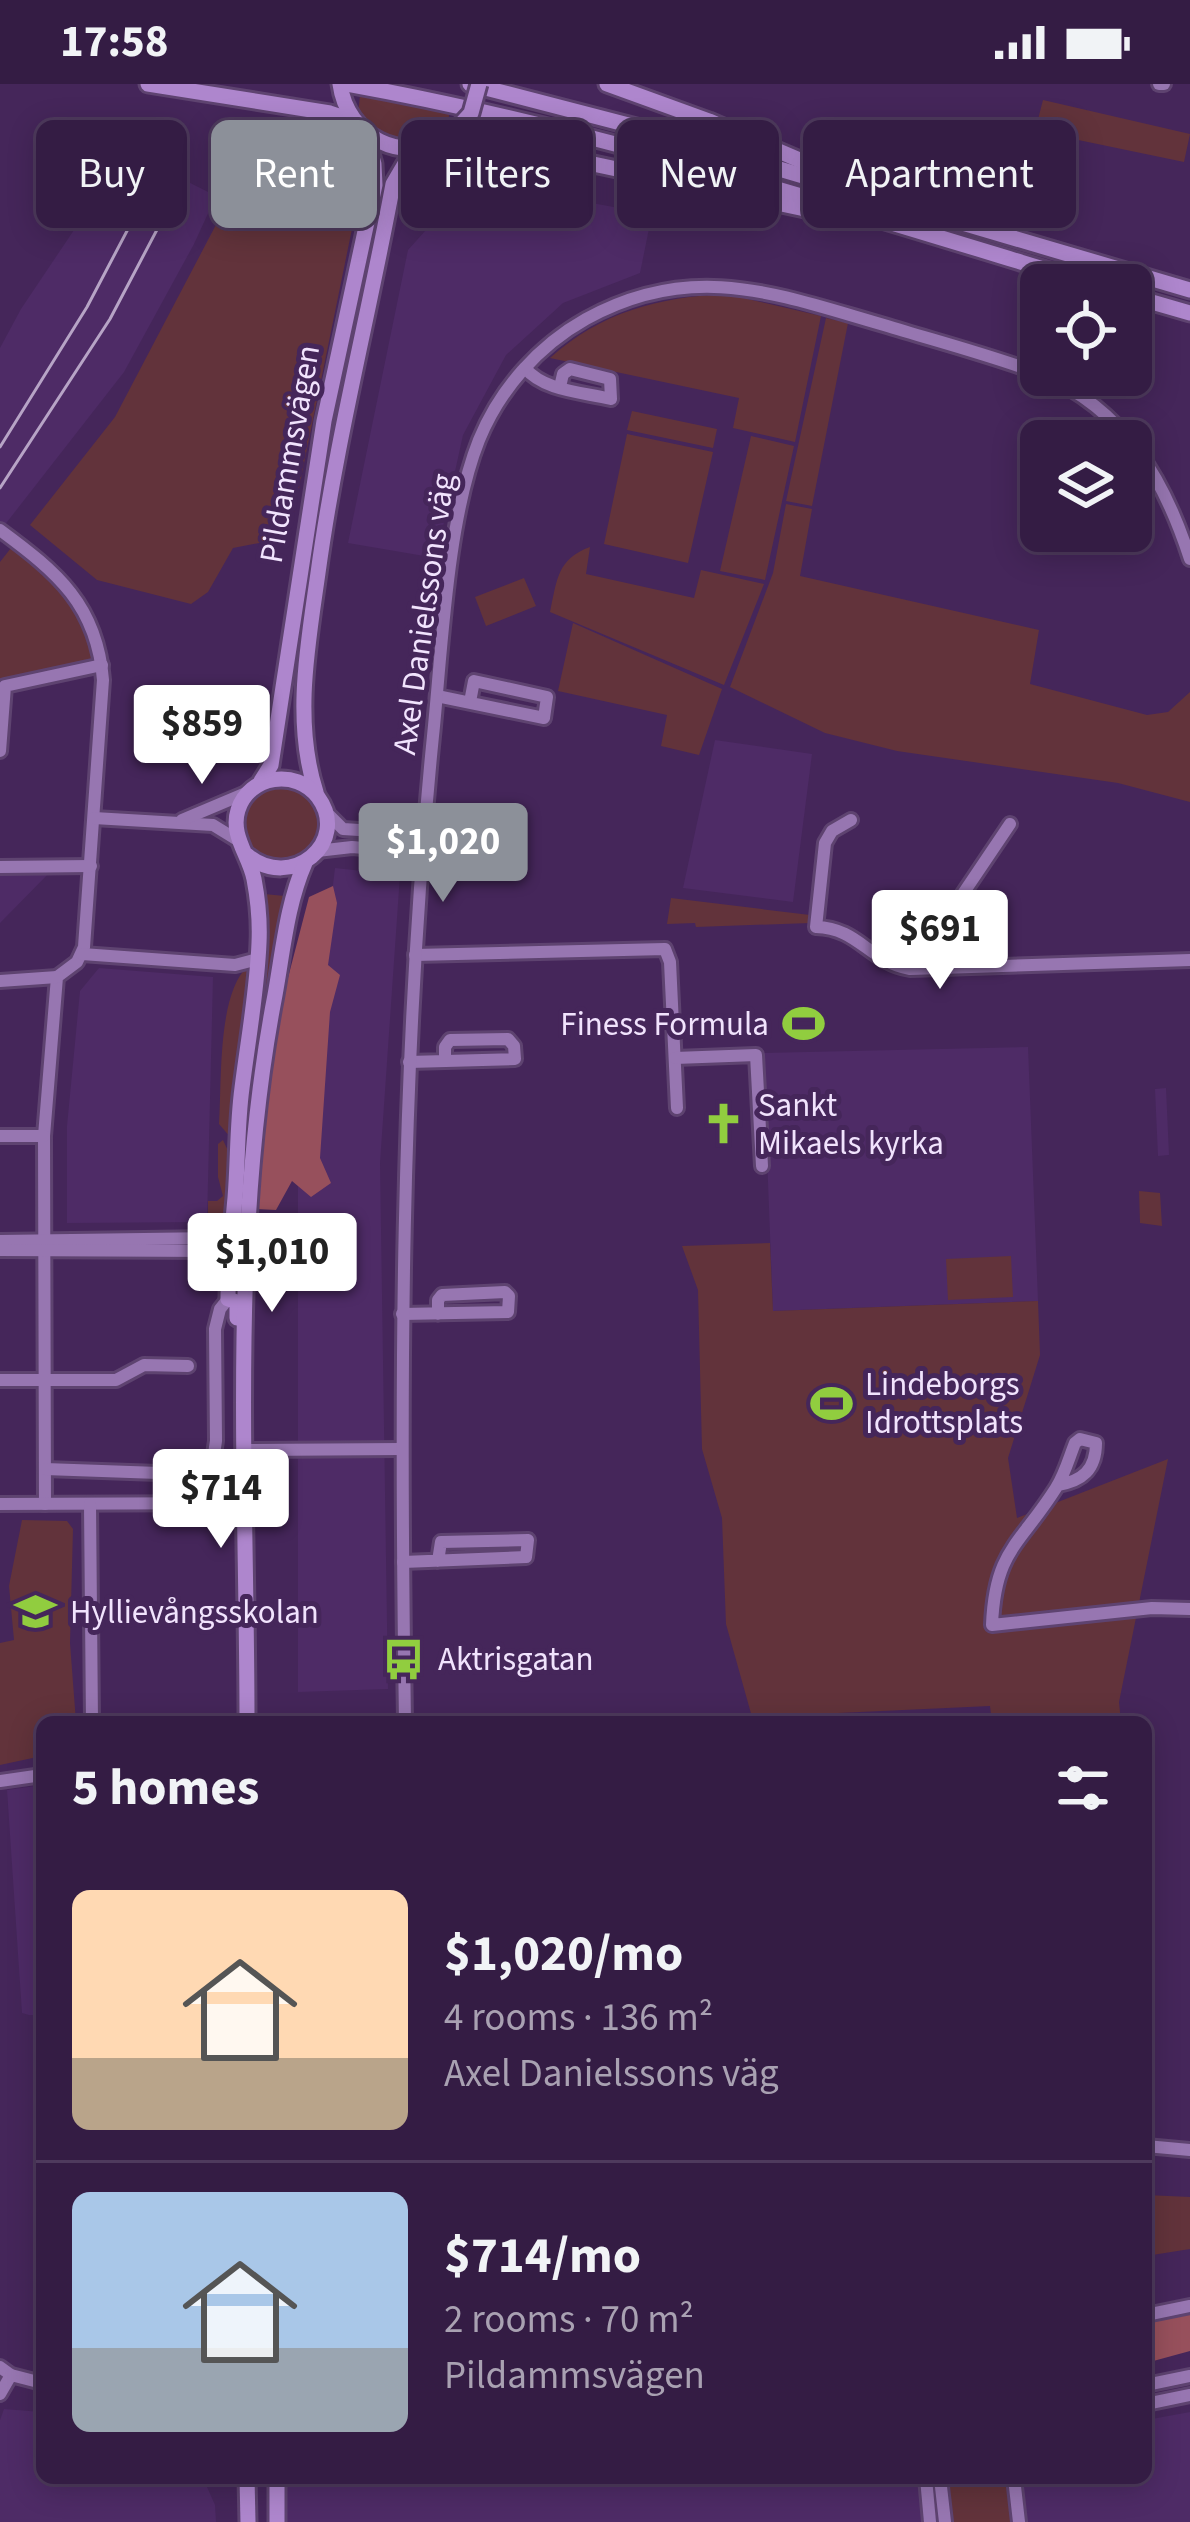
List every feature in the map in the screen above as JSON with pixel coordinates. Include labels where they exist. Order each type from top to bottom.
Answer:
[{"type":"main road","points":[[148,84],[352,120]]},
{"type":"main road","points":[[344,84],[471,106],[607,139],[1028,264]]},
{"type":"main road","name":"Pildammsvägen","points":[[344,84],[355,120]]},
{"type":"main road","points":[[464,120],[471,113],[475,84],[803,175]]},
{"type":"main road","points":[[607,84],[803,160]]},
{"type":"main road","points":[[593,163],[1009,258]]},
{"type":"main road","name":"Pildammsvägen","points":[[247,1716],[245,1383],[251,1148],[294,892],[327,824],[306,744],[304,687],[338,444],[394,184],[401,171]]},
{"type":"main road","name":"Pildammsvägen","points":[[245,1383],[237,1302],[227,1299],[258,959],[258,908],[236,816],[272,765],[303,540],[366,228]]},
{"type":"main road","points":[[985,228],[1190,290]]},
{"type":"main road","points":[[1152,302],[1190,314]]},
{"type":"main road","points":[[252,789],[283,778],[308,787],[321,803]]},
{"type":"main road","points":[[243,848],[274,869],[311,857]]},
{"type":"main road","points":[[247,2484],[248,2522]]},
{"type":"main road","points":[[277,2484],[277,2522]]},
{"type":"street","name":"Axel Danielssons väg","points":[[405,1716],[402,1314],[415,955],[437,695],[462,497],[481,435],[525,368],[562,334],[618,304],[669,289],[712,284],[785,296],[1020,368]]},
{"type":"street","points":[[525,368],[536,381],[560,387]]},
{"type":"street","name":"Axel Danielssons väg","points":[[1082,396],[1125,432],[1163,486],[1190,559]]},
{"type":"street","points":[[0,530],[72,591],[92,625],[102,665],[82,953],[70,969],[57,976],[0,981]]},
{"type":"street","points":[[0,751],[5,686],[102,665]]},
{"type":"street","points":[[437,695],[544,718],[548,697],[474,682],[470,702]]},
{"type":"street","points":[[174,822],[252,789]]},
{"type":"street","points":[[321,803],[343,829],[423,834]]},
{"type":"street","points":[[94,818],[213,825],[243,848]]},
{"type":"street","points":[[851,820],[832,831],[825,843],[816,927],[845,931],[874,956],[902,968],[1190,961]]},
{"type":"street","points":[[946,968],[948,916],[1010,824]]},
{"type":"street","points":[[311,857],[352,847],[422,853]]},
{"type":"street","points":[[0,867],[91,866]]},
{"type":"street","points":[[415,955],[665,949],[670,962],[676,1108]]},
{"type":"street","points":[[82,953],[235,965],[258,959]]},
{"type":"street","points":[[45,1504],[44,1136],[57,976]]},
{"type":"street","points":[[409,1062],[515,1059],[514,1046],[508,1039],[450,1040],[445,1060]]},
{"type":"street","points":[[675,1055],[756,1055],[762,1166]]},
{"type":"street","points":[[0,1136],[44,1136]]},
{"type":"street","points":[[0,1246],[215,1238],[229,1245],[249,1246]]},
{"type":"street","points":[[402,1314],[438,1314],[508,1312],[509,1295],[442,1295],[438,1314]]},
{"type":"street","points":[[199,1504],[202,1477],[214,1454],[215,1329],[227,1299]]},
{"type":"street","points":[[0,1379],[116,1381],[144,1365],[188,1366]]},
{"type":"street","points":[[247,1450],[401,1449]]},
{"type":"street","points":[[45,1469],[188,1474]]},
{"type":"street","points":[[1058,1485],[1004,1558],[993,1592],[992,1625],[1152,1608],[1190,1609]]},
{"type":"street","points":[[0,1504],[247,1503]]},
{"type":"street","points":[[90,1504],[92,1716]]},
{"type":"street","points":[[403,1562],[439,1561],[526,1557],[528,1540],[441,1541],[439,1561]]},
{"type":"street","points":[[0,1781],[36,1776]]},
{"type":"street","points":[[1152,2147],[1190,2150]]},
{"type":"street","points":[[1152,2314],[1190,2306]]},
{"type":"street","points":[[0,2394],[5,2371],[36,2382]]},
{"type":"street","points":[[1152,2384],[1190,2376]]},
{"type":"street","points":[[1152,2403],[1190,2396]]},
{"type":"street","points":[[927,2484],[930,2522]]},
{"type":"street","points":[[941,2484],[945,2522]]},
{"type":"street","points":[[1015,2484],[1019,2522]]},
{"type":"shaded area","points":[[360,96],[450,111],[448,120],[401,120],[401,139],[378,130],[377,120],[366,120],[358,113]]},
{"type":"shaded area","points":[[1043,100],[1190,134],[1184,162],[1076,140],[1076,120],[1038,120]]},
{"type":"shaded area","points":[[187,181],[211,193],[211,207],[194,244],[124,372],[0,531],[0,348],[75,228],[187,228]]},
{"type":"shaded area","points":[[593,203],[617,208],[617,228],[649,228],[640,273],[563,303],[506,355],[463,435],[436,558],[348,543],[408,250],[428,228],[593,228]]},
{"type":"shaded area","points":[[214,228],[352,228],[289,537],[233,548],[208,592],[191,604],[97,580],[30,525],[115,417]]},
{"type":"shaded area","points":[[726,294],[821,316],[795,442],[733,428],[739,398],[550,358],[590,329],[632,310]]},
{"type":"shaded area","points":[[826,318],[848,323],[812,506],[786,501]]},
{"type":"shaded area","points":[[632,411],[717,429],[713,448],[627,430]]},
{"type":"shaded area","points":[[627,434],[713,452],[688,563],[604,544]]},
{"type":"shaded area","points":[[751,436],[794,446],[765,580],[720,571]]},
{"type":"shaded area","points":[[786,504],[812,509],[800,576],[1039,630],[1030,684],[1147,715],[1168,712],[1190,692],[1190,802],[1118,783],[897,751],[825,733],[730,687],[773,573]]},
{"type":"shaded area","points":[[590,547],[586,574],[694,598],[701,570],[764,584],[724,685],[550,612],[565,564]]},
{"type":"shaded area","points":[[11,548],[66,596],[85,626],[95,662],[1,680],[0,687],[0,562]]},
{"type":"shaded area","points":[[524,578],[536,606],[486,626],[475,597]]},
{"type":"shaded area","points":[[573,623],[722,689],[699,755],[661,746],[667,715],[558,691]]},
{"type":"shaded area","points":[[715,740],[812,754],[793,902],[683,888]]},
{"type":"shaded area","points":[[280,785],[307,796],[318,823],[307,850],[280,861],[253,850],[242,823],[253,796]]},
{"type":"shaded area","points":[[335,868],[400,875],[380,1163],[388,1689],[298,1692],[298,1174]]},
{"type":"shaded area","points":[[52,870],[0,923],[0,874]]},
{"type":"shaded area","points":[[333,886],[337,903],[328,965],[340,975],[330,1012],[320,1158],[331,1183],[311,1197],[292,1181],[276,1210],[256,1209],[270,1029],[309,897]]},
{"type":"shaded area","points":[[264,894],[285,896],[261,1011],[266,930]]},
{"type":"shaded area","points":[[671,898],[810,915],[810,923],[667,924]]},
{"type":"shaded area","points":[[248,966],[231,1138],[219,1124],[223,1040],[231,997]]},
{"type":"shaded area","points":[[99,968],[213,977],[207,1222],[67,1223],[67,1126],[80,991]]},
{"type":"shaded area","points":[[1028,1047],[1038,1301],[773,1311],[763,1053]]},
{"type":"shaded area","points":[[1166,1088],[1169,1155],[1158,1156],[1155,1089]]},
{"type":"shaded area","points":[[223,1140],[230,1155],[227,1217],[208,1217],[208,1201],[223,1196],[218,1144]]},
{"type":"shaded area","points":[[1139,1191],[1160,1193],[1162,1226],[1140,1223]]},
{"type":"shaded area","points":[[770,1243],[773,1311],[1038,1301],[1040,1355],[1008,1458],[1017,1518],[1168,1459],[1119,1702],[1120,1716],[991,1716],[990,1706],[752,1716],[726,1624],[722,1518],[702,1449],[698,1290],[682,1246]]},
{"type":"shaded area","points":[[1011,1256],[1013,1297],[948,1300],[946,1259]]},
{"type":"shaded area","name":"Hyllievångsskolan","points":[[22,1520],[67,1521],[73,1529],[70,1643],[76,1716],[36,1716],[36,1757],[0,1765],[0,1643],[14,1640],[9,1586]]},
{"type":"shaded area","points":[[36,1786],[36,2015],[22,2013],[7,1790]]},
{"type":"shaded area","points":[[1152,2195],[1190,2197],[1190,2249],[1152,2255]]},
{"type":"shaded area","points":[[1190,2312],[1190,2351],[1152,2361],[1152,2320]]},
{"type":"shaded area","points":[[4,2409],[36,2412],[36,2484],[206,2484],[216,2522],[0,2522],[0,2420]]},
{"type":"shaded area","points":[[1190,2412],[1190,2522],[284,2522],[284,2484],[1152,2484],[1152,2419]]},
{"type":"shaded area","points":[[946,2484],[1009,2484],[1013,2522],[949,2522]]},
{"type":"railway","points":[[0,447],[87,307],[129,228]]},
{"type":"railway","points":[[0,488],[110,319],[158,228]]},
{"type":"place","name":"Finess Formula","points":[[803,1024]]},
{"type":"place","name":"Sankt Mikaels kyrka","points":[[724,1124]]},
{"type":"place","name":"Lindeborgs Idrottsplats","points":[[831,1403]]},
{"type":"place","name":"Hyllievångsskolan","points":[[36,1612]]},
{"type":"place","name":"Aktrisgatan","points":[[404,1659]]}]
